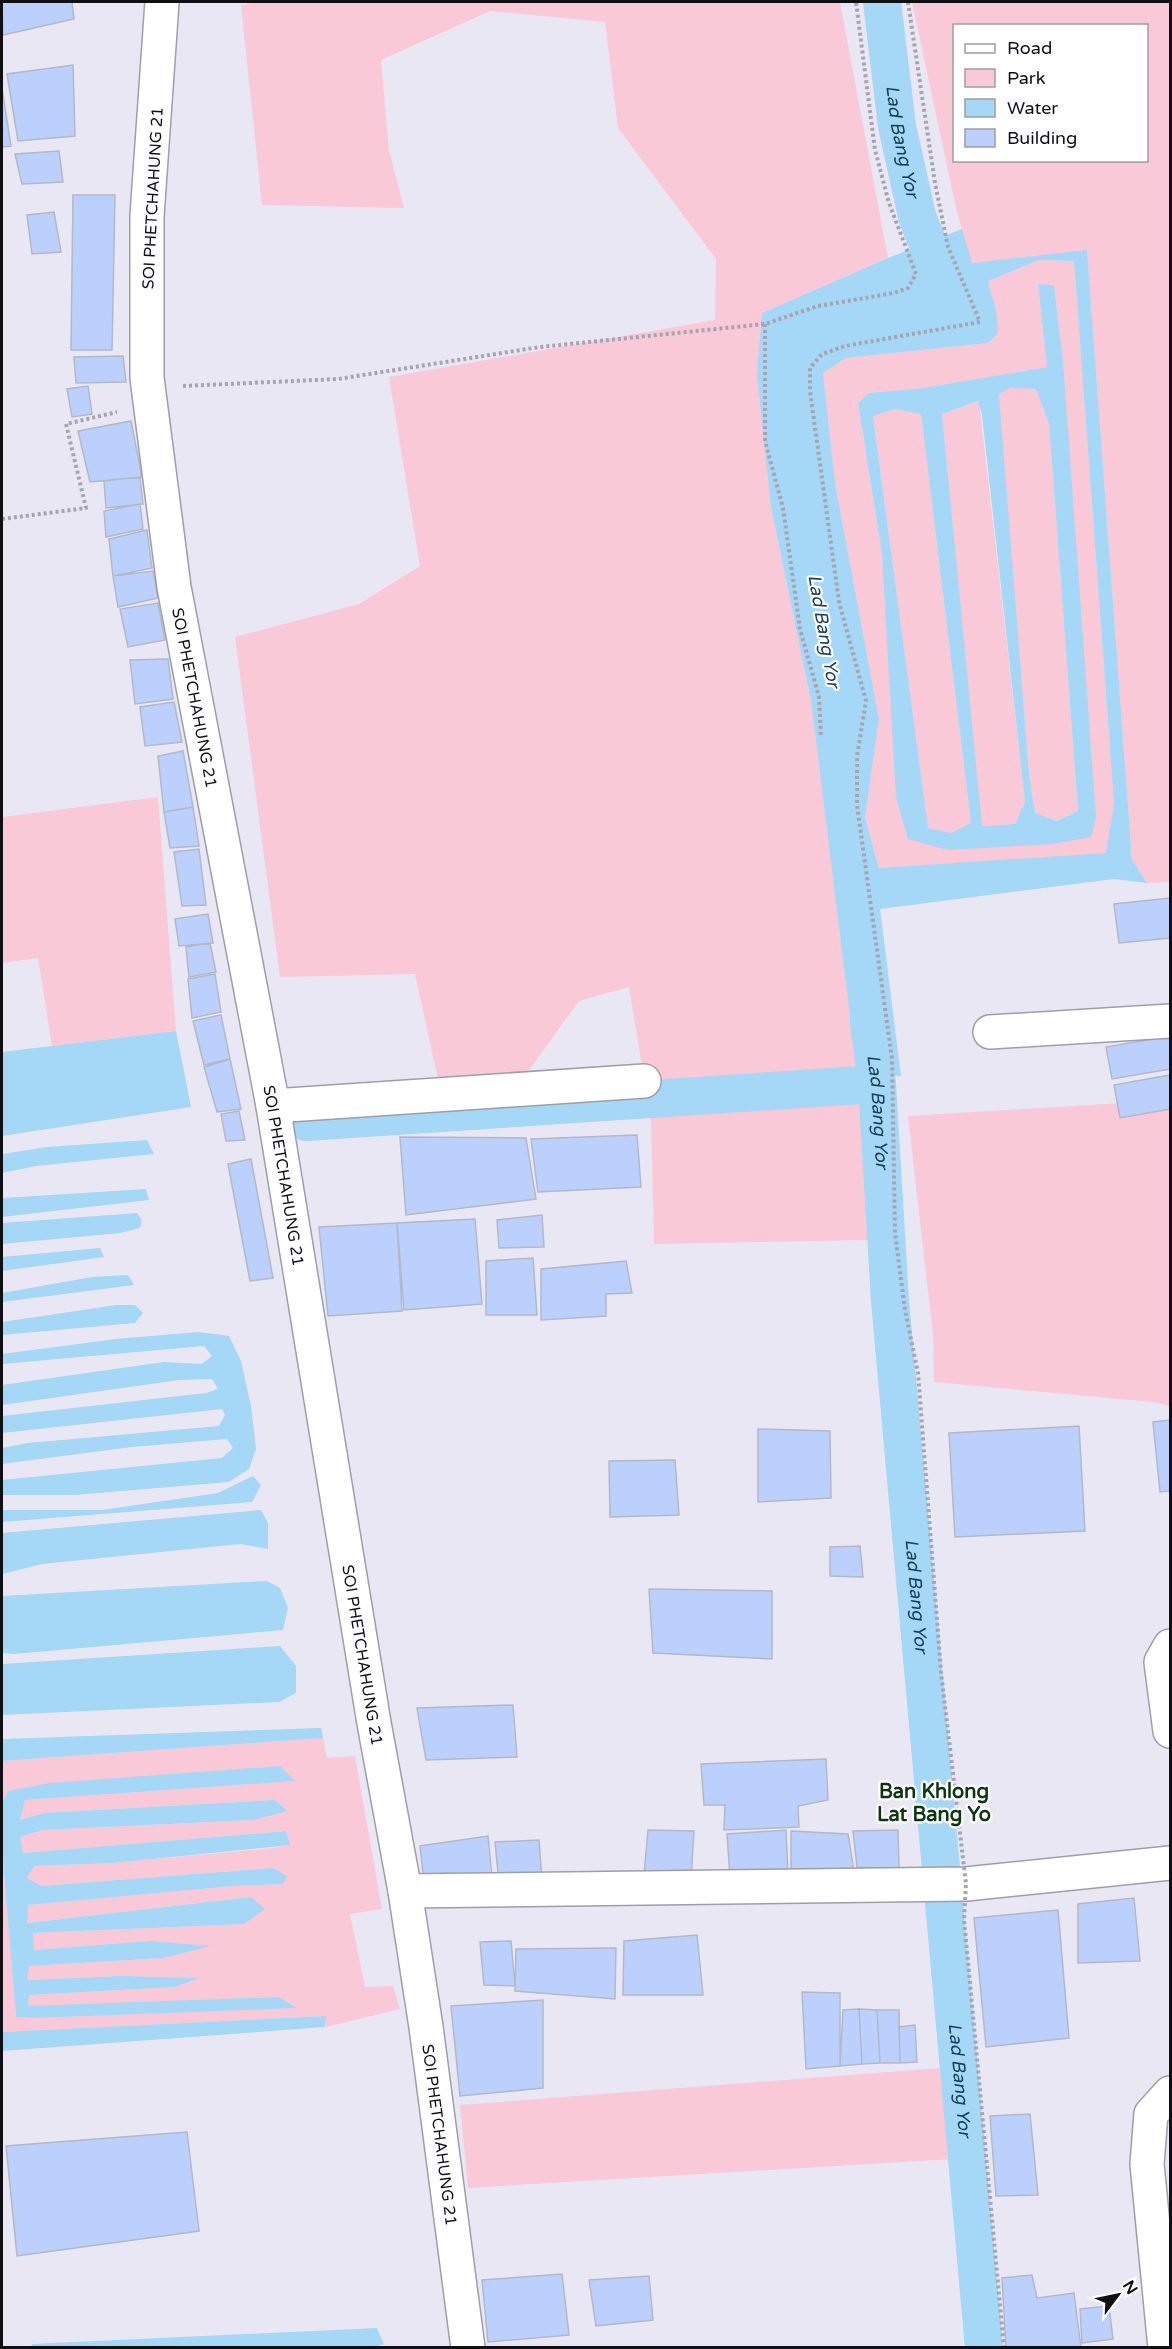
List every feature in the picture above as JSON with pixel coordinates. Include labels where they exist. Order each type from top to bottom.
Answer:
[{"type":"street","name":"SOI PHETCHAHUNG 21","points":[[162,2],[147,216],[149,396],[174,587],[273,1106],[356,1618],[405,1891],[426,2026],[468,2348]]},
{"type":"street","points":[[990,1032],[1170,1021]]},
{"type":"street","points":[[273,1106],[644,1081]]},
{"type":"street","points":[[1170,1646],[1161,1662],[1170,1731]]},
{"type":"street","points":[[405,1891],[951,1884],[1170,1865]]},
{"type":"street","points":[[1165,2348],[1147,2164],[1150,2114],[1170,2093]]},
{"type":"path","points":[[2,519],[86,508],[66,424],[149,396],[338,379],[540,347],[765,324],[818,306],[894,293],[908,288],[916,274],[889,203],[874,150],[856,2]]},
{"type":"path","points":[[908,2],[935,183],[948,247],[980,322],[845,346],[822,354],[810,368],[810,391],[839,602],[866,701],[857,756],[857,806],[892,1059],[895,1233],[905,1310],[918,1373],[941,1672],[951,1884],[964,1918],[1004,2348]]},
{"type":"path","points":[[765,324],[765,441],[783,508],[800,629],[819,697],[821,738]]},
{"type":"green space","points":[[257,2],[840,2],[888,258],[762,313],[771,507],[811,701],[856,1064],[871,1240],[654,1244],[651,1122],[629,987],[579,1001],[529,1070],[439,1084],[415,974],[280,977],[235,637],[359,604],[420,566],[389,377],[715,320],[716,259],[618,128],[605,22],[490,11],[381,60],[389,150],[404,208],[262,205],[241,5]]},
{"type":"green space","points":[[912,2],[1170,2],[1170,882],[1147,883],[1132,860],[1087,251],[971,263],[956,208]]},
{"type":"green space","points":[[1039,260],[1074,261],[1114,803],[1106,854],[879,868],[865,818],[879,719],[835,483],[823,373],[846,358],[988,343],[996,310],[988,281]],"holes":[[[1038,284],[1054,285],[1063,361],[1091,837],[909,838],[882,554],[858,403],[869,393],[923,388],[1047,367]]]},
{"type":"green space","points":[[1010,387],[1036,389],[1049,424],[1078,811],[1057,821],[1035,813],[1029,774],[998,393]]},
{"type":"green space","points":[[979,401],[1025,802],[1015,824],[981,826],[942,414]]},
{"type":"green space","points":[[895,409],[921,414],[971,824],[951,833],[928,829],[873,415]]},
{"type":"green space","points":[[158,797],[176,1031],[52,1046],[38,958],[2,963],[2,817]]},
{"type":"green space","points":[[1170,1100],[1170,1406],[1153,1402],[934,1382],[933,1335],[908,1116]]},
{"type":"green space","points":[[323,1738],[327,1758],[355,1756],[382,1909],[350,1914],[365,1987],[393,1986],[400,2009],[326,2027],[325,2016],[2,2032],[2,1849],[16,2017],[296,2007],[279,1997],[28,2007],[29,1995],[175,1987],[197,1978],[122,1976],[27,1980],[28,1966],[163,1958],[149,1941],[33,1950],[33,1933],[244,1924],[251,1897],[26,1923],[28,1905],[234,1886],[283,1884],[273,1868],[41,1886],[27,1878],[34,1866],[113,1863],[289,1845],[285,1831],[23,1853],[20,1837],[43,1830],[253,1820],[288,1810],[275,1800],[44,1813],[20,1820],[25,1800],[294,1781],[280,1766],[8,1791],[2,1802],[2,1761]]},
{"type":"green space","points":[[940,2068],[953,2159],[468,2188],[460,2105]]},
{"type":"water","points":[[962,229],[972,263],[1087,250],[1132,860],[1147,883],[1114,879],[880,909],[901,1076],[857,1073],[811,701],[771,507],[757,375],[762,313],[888,258]],"holes":[[[1039,260],[1074,261],[1114,803],[1106,853],[879,868],[865,818],[879,719],[835,483],[823,373],[846,358],[988,343],[998,333],[996,310],[988,281]]]},
{"type":"water","points":[[1038,284],[1054,285],[1063,361],[1096,818],[1091,837],[1052,844],[948,850],[908,839],[896,797],[882,554],[858,403],[869,393],[923,388],[1047,367]],"holes":[[[1010,388],[1036,389],[1049,424],[1078,811],[1057,821],[1035,813],[1029,774],[999,394]],[[978,401],[982,415],[1025,802],[1015,824],[982,826],[942,414]],[[895,409],[921,414],[971,823],[951,833],[928,828],[873,416]]]},
{"type":"water","points":[[176,1031],[191,1107],[2,1136],[2,1052]]},
{"type":"water","points":[[147,1140],[154,1154],[36,1166],[2,1173],[2,1154],[47,1147]]},
{"type":"water","points":[[146,1189],[149,1200],[2,1217],[2,1198]]},
{"type":"water","points":[[137,1213],[142,1220],[140,1228],[120,1233],[2,1244],[2,1223]]},
{"type":"water","points":[[100,1248],[104,1257],[2,1271],[2,1257]]},
{"type":"water","points":[[128,1275],[134,1285],[2,1302],[2,1293],[92,1277]]},
{"type":"water","points":[[116,1305],[135,1305],[143,1313],[135,1323],[2,1335],[2,1322]]},
{"type":"water","points":[[198,1332],[229,1336],[241,1361],[251,1406],[256,1449],[249,1469],[229,1482],[75,1495],[2,1495],[2,1480],[222,1458],[233,1448],[227,1439],[132,1447],[2,1464],[2,1448],[28,1443],[219,1426],[225,1415],[222,1409],[2,1433],[2,1416],[206,1393],[218,1389],[212,1379],[179,1380],[2,1405],[2,1385],[164,1362],[202,1364],[212,1356],[204,1346],[2,1364],[2,1354],[116,1339]]},
{"type":"water","points":[[253,1476],[261,1485],[252,1502],[2,1522],[2,1510],[102,1510],[218,1493]]},
{"type":"water","points":[[261,1510],[268,1523],[268,1549],[240,1544],[42,1564],[2,1574],[2,1533]]},
{"type":"water","points":[[267,1581],[280,1588],[288,1608],[283,1630],[14,1654],[2,1653],[2,1596]]},
{"type":"water","points":[[280,1646],[296,1666],[296,1693],[279,1702],[2,1715],[2,1664]]},
{"type":"water","points":[[321,1728],[323,1738],[2,1761],[2,1739]]},
{"type":"water","points":[[280,1766],[295,1781],[25,1800],[20,1820],[44,1813],[275,1800],[288,1811],[253,1820],[43,1830],[20,1837],[23,1853],[286,1831],[290,1845],[113,1863],[34,1866],[27,1878],[41,1886],[273,1868],[287,1876],[283,1884],[234,1886],[28,1905],[27,1923],[251,1897],[265,1909],[244,1924],[33,1933],[34,1950],[149,1941],[211,1946],[163,1958],[29,1966],[27,1980],[122,1976],[199,1978],[175,1987],[29,1995],[28,2006],[279,1997],[297,2008],[16,2017],[2,1849],[2,1802],[8,1791],[50,1783]]},
{"type":"water","points":[[326,2016],[325,2027],[2,2051],[2,2032]]},
{"type":"water","points":[[377,2328],[384,2344],[376,2347],[31,2347],[32,2344]]},
{"type":"building","points":[[2,2],[72,2],[74,19],[3,35]]},
{"type":"building","points":[[73,65],[75,136],[18,141],[7,74]]},
{"type":"building","points":[[2,88],[11,146],[2,147]]},
{"type":"building","points":[[59,151],[63,182],[22,184],[15,154]]},
{"type":"building","points":[[73,195],[115,195],[112,350],[71,350]]},
{"type":"building","points":[[54,212],[61,252],[32,254],[27,215]]},
{"type":"building","points":[[123,356],[126,382],[76,383],[74,357]]},
{"type":"building","points":[[88,386],[92,414],[72,417],[67,389]]},
{"type":"building","points":[[131,421],[142,477],[90,482],[78,431]]},
{"type":"building","points":[[140,477],[143,504],[106,508],[104,481]]},
{"type":"building","points":[[140,504],[143,529],[106,537],[104,511]]},
{"type":"building","points":[[147,530],[152,568],[113,576],[109,539]]},
{"type":"building","points":[[153,571],[158,598],[118,607],[113,576]]},
{"type":"building","points":[[158,603],[165,640],[128,647],[120,609]]},
{"type":"building","points":[[168,659],[173,699],[135,704],[130,660]]},
{"type":"building","points":[[174,702],[182,742],[145,746],[140,707]]},
{"type":"building","points":[[183,751],[193,807],[164,812],[158,756]]},
{"type":"building","points":[[193,807],[199,846],[170,848],[164,812]]},
{"type":"building","points":[[199,849],[206,905],[182,906],[174,852]]},
{"type":"building","points":[[1170,898],[1170,938],[1119,943],[1114,904]]},
{"type":"building","points":[[208,914],[213,943],[179,946],[175,919]]},
{"type":"building","points":[[210,943],[216,972],[189,977],[186,947]]},
{"type":"building","points":[[215,974],[221,1012],[192,1018],[188,979]]},
{"type":"building","points":[[221,1015],[230,1059],[204,1065],[193,1021]]},
{"type":"building","points":[[1170,1036],[1170,1069],[1112,1079],[1106,1047]]},
{"type":"building","points":[[230,1059],[241,1109],[217,1112],[204,1067]]},
{"type":"building","points":[[1170,1075],[1170,1109],[1120,1118],[1114,1085]]},
{"type":"building","points":[[239,1111],[245,1140],[226,1141],[221,1114]]},
{"type":"building","points":[[637,1135],[641,1187],[538,1192],[531,1139]]},
{"type":"building","points":[[400,1137],[526,1138],[536,1199],[406,1215]]},
{"type":"building","points":[[251,1159],[273,1278],[250,1281],[228,1164]]},
{"type":"building","points":[[542,1215],[544,1247],[499,1248],[497,1220]]},
{"type":"building","points":[[475,1219],[482,1304],[404,1310],[397,1223]]},
{"type":"building","points":[[397,1223],[402,1311],[328,1316],[319,1227]]},
{"type":"building","points":[[533,1258],[537,1315],[486,1315],[486,1261]]},
{"type":"building","points":[[626,1261],[632,1293],[606,1294],[606,1316],[541,1320],[541,1269]]},
{"type":"building","points":[[1170,1420],[1170,1491],[1160,1492],[1153,1422]]},
{"type":"building","points":[[1079,1426],[1085,1531],[955,1537],[949,1433]]},
{"type":"building","points":[[758,1429],[830,1431],[831,1498],[758,1502]]},
{"type":"building","points":[[675,1460],[679,1515],[610,1517],[609,1461]]},
{"type":"building","points":[[860,1546],[863,1577],[830,1576],[830,1547]]},
{"type":"building","points":[[649,1589],[772,1591],[772,1659],[653,1653]]},
{"type":"building","points":[[513,1705],[517,1757],[426,1760],[417,1708]]},
{"type":"building","points":[[826,1759],[828,1800],[798,1806],[799,1827],[724,1830],[725,1805],[704,1805],[701,1764]]},
{"type":"building","points":[[648,1830],[694,1831],[691,1879],[644,1875]]},
{"type":"building","points":[[786,1830],[788,1875],[730,1876],[727,1834]]},
{"type":"building","points":[[898,1830],[899,1869],[857,1867],[853,1831]]},
{"type":"building","points":[[791,1831],[848,1834],[854,1871],[791,1872]]},
{"type":"building","points":[[488,1836],[492,1877],[424,1883],[420,1846]]},
{"type":"building","points":[[539,1840],[542,1880],[499,1883],[495,1842]]},
{"type":"building","points":[[1134,1898],[1140,1961],[1078,1963],[1078,1904]]},
{"type":"building","points":[[1058,1910],[1069,2038],[986,2047],[974,1918]]},
{"type":"building","points":[[697,1935],[703,1995],[623,1995],[624,1941]]},
{"type":"building","points":[[511,1941],[515,1986],[484,1985],[480,1942]]},
{"type":"building","points":[[616,1948],[615,1999],[515,1991],[516,1949]]},
{"type":"building","points":[[802,1992],[840,1993],[840,2066],[806,2069]]},
{"type":"building","points":[[543,2000],[543,2088],[460,2096],[451,2006]]},
{"type":"building","points":[[859,2009],[877,2010],[880,2063],[862,2064]]},
{"type":"building","points":[[859,2009],[862,2064],[840,2066],[843,2010]]},
{"type":"building","points":[[877,2010],[899,2010],[900,2063],[880,2063]]},
{"type":"building","points":[[915,2025],[917,2062],[900,2063],[899,2027]]},
{"type":"building","points":[[1030,2114],[1038,2195],[996,2196],[990,2116]]},
{"type":"building","points":[[187,2132],[199,2231],[17,2256],[6,2146]]},
{"type":"building","points":[[562,2274],[569,2335],[488,2342],[482,2280]]},
{"type":"building","points":[[1032,2275],[1037,2298],[1074,2293],[1081,2348],[1006,2348],[1002,2278]]},
{"type":"building","points":[[649,2276],[653,2320],[596,2326],[589,2280]]},
{"type":"building","points":[[1109,2306],[1113,2339],[1082,2343],[1080,2309]]},
{"type":"waterway","name":"Lad Bang Yor","points":[[882,2],[897,126],[917,216],[939,273],[938,292]]},
{"type":"waterway","name":"Lad Bang Yor","points":[[869,1022],[877,1084],[890,1301],[984,2348]]},
{"type":"waterway","points":[[306,1122],[877,1084]]},
{"type":"district","name":"Ban Khlong Lat Bang Yo","points":[[934,1802]]}]
